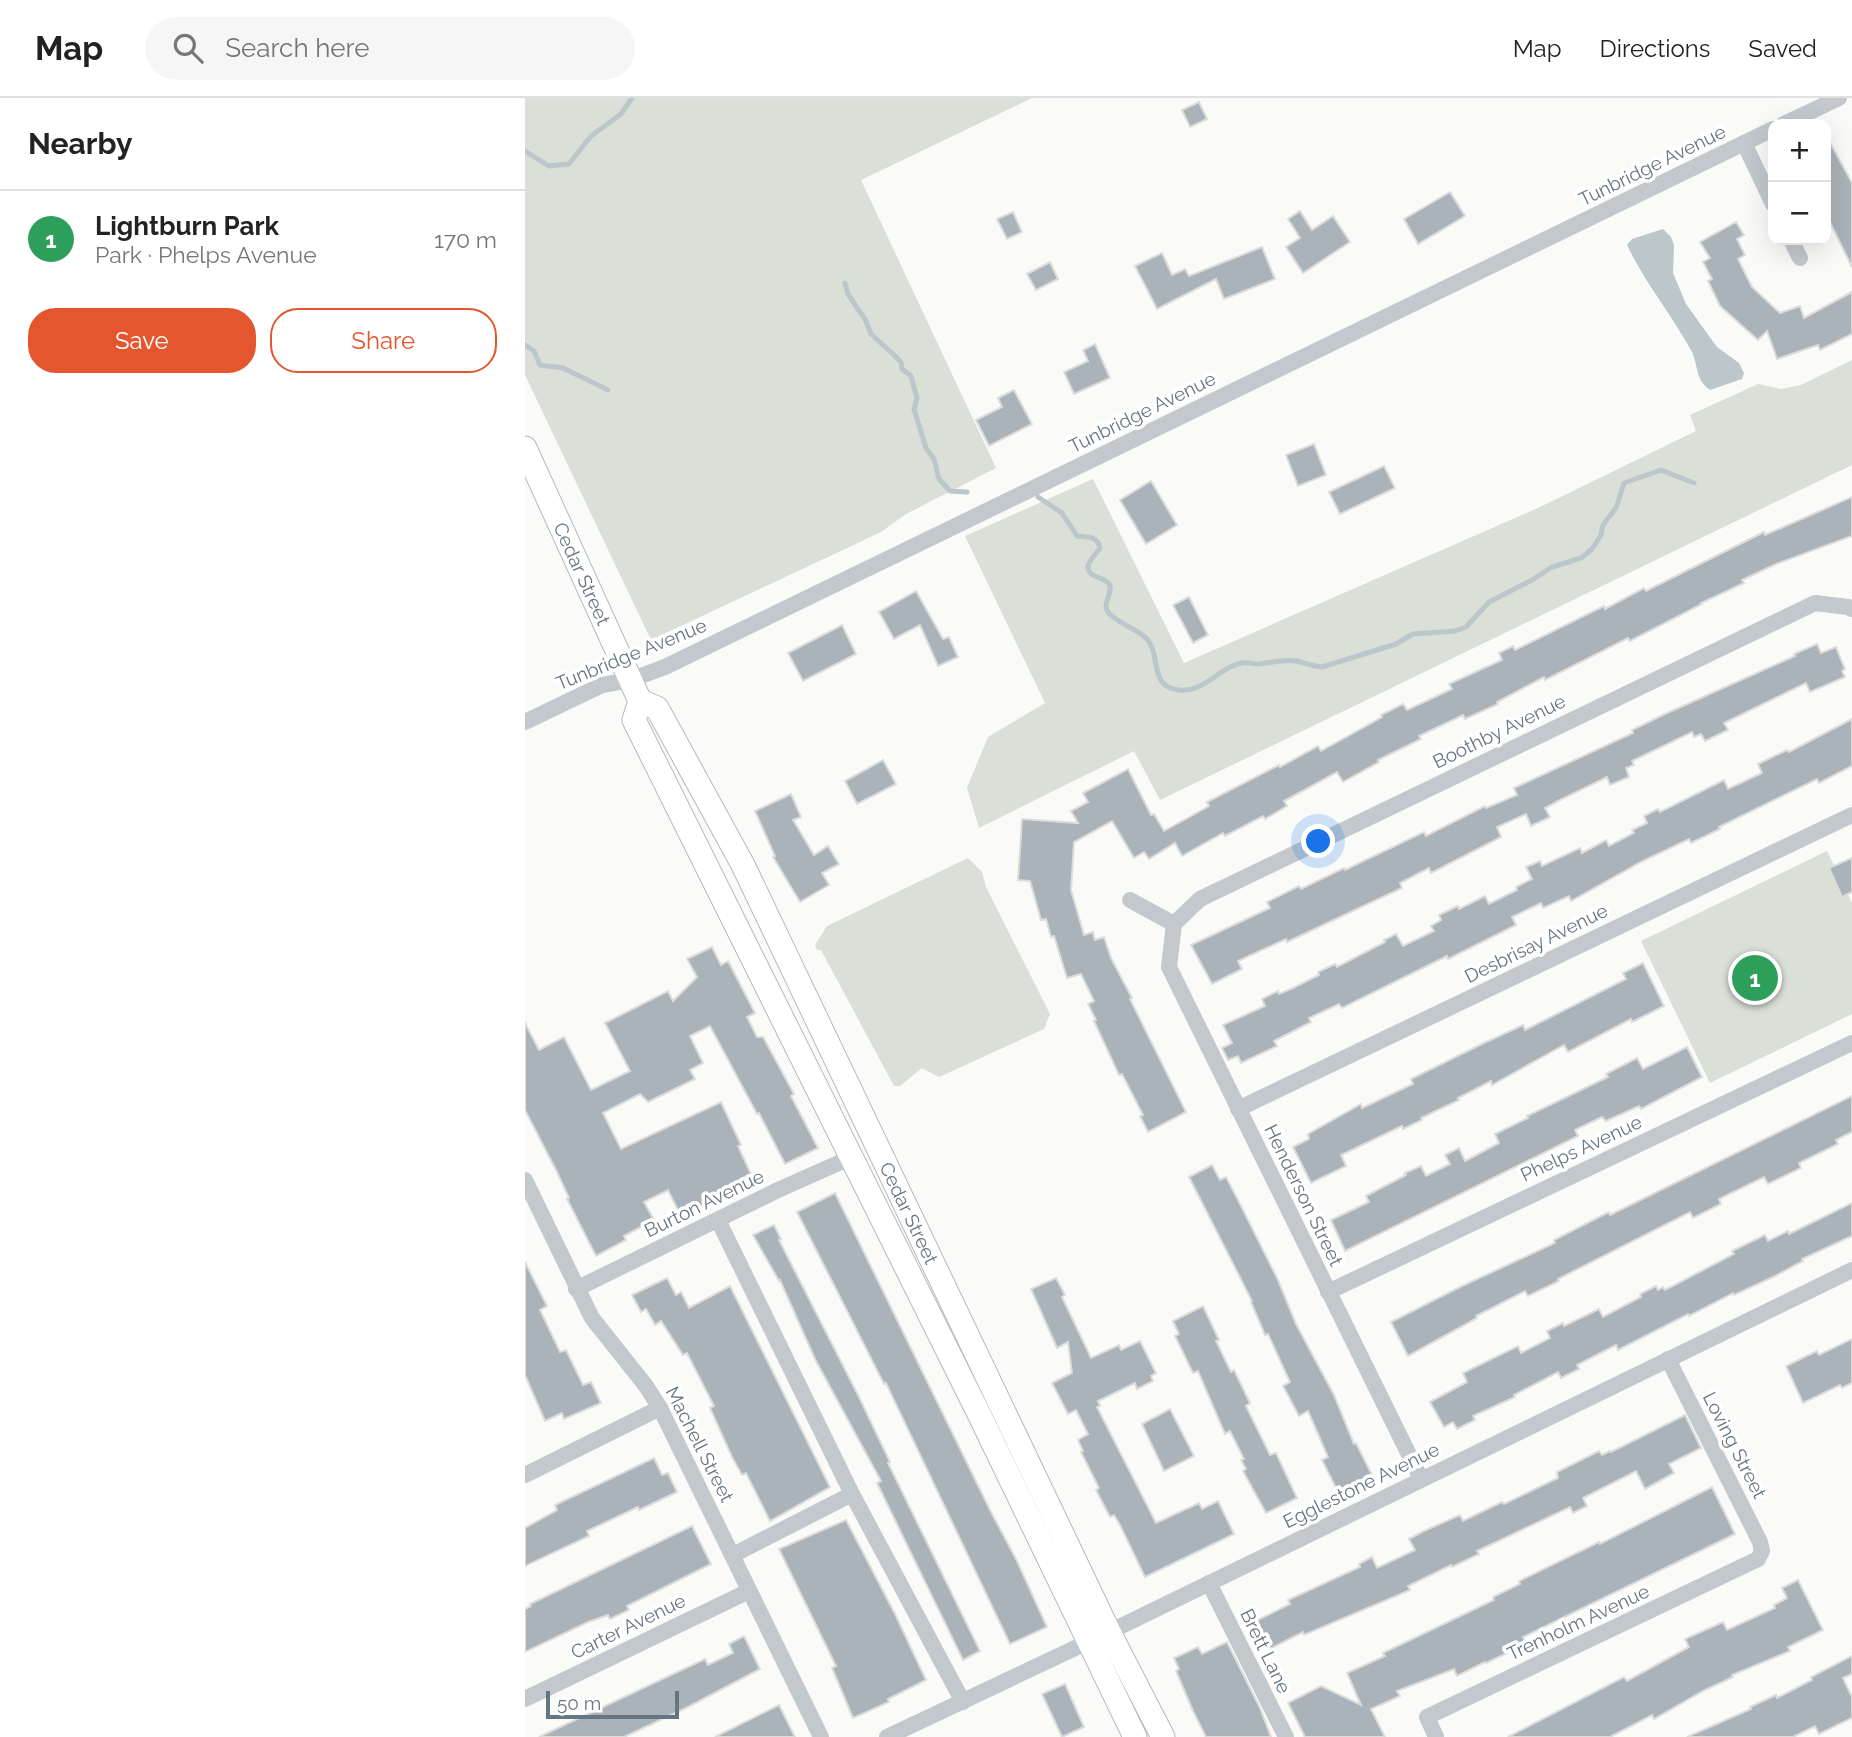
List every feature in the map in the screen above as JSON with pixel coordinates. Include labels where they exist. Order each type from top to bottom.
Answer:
[{"type":"main road","name":"Cedar Street","points":[[525,448],[640,701],[657,708],[743,865],[1099,1636],[1135,1737]]},
{"type":"main road","name":"Cedar Street","points":[[640,701],[634,720],[852,1157],[1099,1636],[1163,1737]]},
{"type":"street","points":[[1795,119],[1839,98]]},
{"type":"street","name":"Tunbridge Avenue","points":[[525,722],[602,685],[630,680],[665,667],[1768,132]]},
{"type":"street","points":[[1744,144],[1768,194]]},
{"type":"street","points":[[1794,245],[1800,258]]},
{"type":"street","name":"Boothby Avenue","points":[[1174,924],[1200,899],[1815,603],[1848,607],[1852,610]]},
{"type":"street","name":"Desbrisay Avenue","points":[[1238,1109],[1852,815]]},
{"type":"street","points":[[1130,900],[1174,924]]},
{"type":"street","name":"Henderson Street","points":[[1174,924],[1169,967],[1422,1479]]},
{"type":"street","name":"Phelps Avenue","points":[[1328,1292],[1852,1043]]},
{"type":"street","name":"Burton Avenue","points":[[576,1289],[778,1190],[852,1157]]},
{"type":"street","name":"Machell Street","points":[[525,1180],[576,1289],[600,1330],[646,1386],[660,1408],[821,1737]]},
{"type":"street","points":[[718,1220],[852,1494],[963,1702]]},
{"type":"street","name":"Egglestone Avenue","points":[[887,1737],[1852,1270]]},
{"type":"street","name":"Loving Street","points":[[1668,1359],[1760,1542],[1762,1551]]},
{"type":"street","points":[[525,1475],[660,1408]]},
{"type":"street","points":[[733,1555],[852,1494]]},
{"type":"street","name":"Trenholm Avenue","points":[[1436,1737],[1427,1717],[1758,1559],[1762,1551]]},
{"type":"street","name":"Brett Lane","points":[[1209,1583],[1286,1737]]},
{"type":"street","name":"Carter Avenue","points":[[525,1699],[749,1591]]},
{"type":"shaded area","points":[[525,98],[1032,98],[861,180],[996,468],[906,514],[881,532],[651,640],[525,375]]},
{"type":"shaded area","points":[[1663,229],[1674,245],[1673,273],[1686,304],[1717,347],[1739,363],[1744,373],[1742,379],[1710,390],[1705,386],[1692,352],[1634,259],[1627,245],[1632,239]]},
{"type":"shaded area","points":[[1852,360],[1852,465],[1160,800],[1134,751],[979,828],[967,788],[988,737],[1045,703],[965,536],[1093,479],[1184,663],[1538,508],[1696,431],[1690,415],[1758,384],[1781,389],[1801,385]]},
{"type":"shaded area","points":[[1827,851],[1852,903],[1852,1014],[1710,1083],[1641,941]]},
{"type":"shaded area","points":[[968,858],[982,872],[986,887],[1050,1014],[1044,1029],[939,1077],[922,1068],[900,1086],[894,1086],[821,950],[817,950],[815,945],[827,926]]},
{"type":"building","points":[[1199,102],[1207,119],[1190,127],[1182,110]]},
{"type":"building","points":[[1831,144],[1852,183],[1852,267],[1831,224]]},
{"type":"building","points":[[1450,192],[1465,216],[1418,244],[1404,219]]},
{"type":"building","points":[[1300,211],[1312,230],[1333,216],[1350,242],[1303,273],[1286,247],[1300,238],[1288,219]]},
{"type":"building","points":[[1013,212],[1022,232],[1007,239],[997,219]]},
{"type":"building","points":[[1736,222],[1744,235],[1737,239],[1745,255],[1738,259],[1752,287],[1780,313],[1800,306],[1804,318],[1852,292],[1852,334],[1820,350],[1818,345],[1777,359],[1767,331],[1758,340],[1720,306],[1708,281],[1712,279],[1703,262],[1710,258],[1700,242]]},
{"type":"building","points":[[1262,247],[1275,279],[1224,299],[1216,279],[1157,309],[1135,266],[1162,253],[1172,275],[1185,269],[1189,276]]},
{"type":"building","points":[[1050,262],[1058,279],[1036,290],[1027,274]]},
{"type":"building","points":[[1095,344],[1110,378],[1074,394],[1064,372],[1088,361],[1083,350]]},
{"type":"building","points":[[1014,390],[1032,424],[989,446],[976,420],[1002,407],[998,398]]},
{"type":"building","points":[[1314,444],[1326,475],[1298,486],[1286,455]]},
{"type":"building","points":[[1384,466],[1395,488],[1340,514],[1329,492]]},
{"type":"building","points":[[1151,481],[1177,525],[1146,544],[1120,500]]},
{"type":"building","points":[[1852,497],[1852,536],[1776,564],[1630,641],[1628,638],[1545,680],[1544,677],[1497,702],[1498,704],[1465,719],[1463,715],[1419,736],[1421,739],[1378,760],[1379,762],[1343,782],[1337,772],[1284,801],[1287,806],[1265,819],[1263,816],[1225,836],[1223,833],[1182,856],[1175,843],[1149,859],[1144,852],[1134,858],[1112,821],[1074,842],[1071,890],[1084,935],[1093,932],[1095,940],[1104,937],[1111,958],[1132,998],[1130,999],[1186,1112],[1148,1132],[1140,1116],[1143,1115],[1122,1074],[1119,1075],[1094,1021],[1096,1020],[1088,1004],[1094,1001],[1081,974],[1067,978],[1054,936],[1051,937],[1046,919],[1041,920],[1030,881],[1018,880],[1022,819],[1078,823],[1071,811],[1088,802],[1083,793],[1128,769],[1151,815],[1154,814],[1164,831],[1209,806],[1207,802],[1279,765],[1280,767],[1318,746],[1321,751],[1403,704],[1407,710],[1452,689],[1449,684],[1502,660],[1499,653],[1513,646],[1515,650],[1604,606],[1605,609],[1644,588],[1646,591],[1764,532],[1765,535]]},
{"type":"building","points":[[916,591],[943,639],[949,637],[958,657],[938,666],[920,625],[894,639],[879,612]]},
{"type":"building","points":[[1189,597],[1208,635],[1193,643],[1173,605]]},
{"type":"building","points":[[842,625],[856,654],[803,681],[788,653]]},
{"type":"building","points":[[1817,644],[1821,653],[1836,647],[1845,669],[1842,671],[1845,677],[1810,692],[1806,683],[1724,723],[1728,730],[1705,741],[1701,734],[1694,737],[1692,732],[1632,761],[1634,765],[1626,768],[1629,777],[1610,785],[1607,777],[1558,801],[1545,808],[1550,817],[1531,826],[1526,814],[1497,827],[1501,837],[1431,873],[1429,868],[1400,883],[1402,888],[1287,942],[1286,939],[1238,961],[1242,969],[1212,984],[1191,945],[1270,908],[1267,902],[1299,886],[1301,889],[1424,832],[1426,836],[1485,806],[1486,808],[1517,795],[1514,788]]},
{"type":"building","points":[[1852,719],[1852,766],[1819,783],[1817,779],[1691,843],[1689,839],[1641,862],[1571,901],[1569,896],[1543,908],[1541,903],[1512,917],[1516,925],[1448,959],[1447,956],[1342,1008],[1339,1004],[1309,1018],[1311,1022],[1274,1041],[1277,1046],[1241,1063],[1238,1056],[1228,1060],[1222,1048],[1232,1043],[1223,1025],[1265,1006],[1262,999],[1278,991],[1279,994],[1293,988],[1335,964],[1337,967],[1396,934],[1403,946],[1434,931],[1431,926],[1441,920],[1439,915],[1485,896],[1489,904],[1517,890],[1516,887],[1532,879],[1526,867],[1540,861],[1542,866],[1580,848],[1582,853],[1606,840],[1609,846],[1647,823],[1644,816],[1658,809],[1660,812],[1724,780],[1728,789],[1762,773],[1758,764],[1787,750],[1789,752]]},
{"type":"building","points":[[883,760],[896,784],[857,804],[845,781]]},
{"type":"building","points":[[791,794],[801,817],[793,820],[814,855],[828,846],[839,864],[822,873],[829,885],[800,902],[773,857],[775,856],[755,811]]},
{"type":"building","points":[[1852,858],[1852,892],[1842,897],[1829,868]]},
{"type":"building","points":[[712,947],[721,965],[728,961],[755,1013],[747,1017],[757,1037],[763,1037],[794,1094],[791,1096],[818,1148],[785,1164],[710,1026],[690,1036],[703,1063],[690,1070],[695,1079],[648,1102],[640,1094],[603,1113],[621,1149],[721,1102],[751,1174],[742,1179],[744,1184],[698,1208],[696,1203],[679,1212],[668,1190],[644,1202],[654,1220],[624,1236],[626,1240],[596,1256],[525,1110],[525,1023],[539,1050],[564,1037],[591,1090],[630,1071],[605,1023],[668,991],[673,1001],[697,977],[687,959]]},
{"type":"building","points":[[1643,963],[1664,1006],[1632,1022],[1631,1019],[1568,1052],[1564,1045],[1492,1085],[1491,1081],[1458,1098],[1459,1100],[1421,1118],[1422,1120],[1403,1129],[1402,1126],[1341,1155],[1346,1166],[1311,1183],[1293,1147],[1309,1139],[1308,1134],[1361,1104],[1362,1108],[1413,1084],[1411,1079],[1484,1043],[1523,1025],[1525,1030],[1626,979],[1623,973]]},
{"type":"building","points":[[1687,1047],[1702,1077],[1641,1109],[1639,1106],[1606,1121],[1602,1117],[1575,1130],[1578,1136],[1345,1251],[1331,1220],[1369,1202],[1366,1196],[1421,1166],[1426,1176],[1450,1164],[1445,1155],[1459,1148],[1465,1161],[1499,1143],[1495,1134],[1608,1077],[1606,1074],[1637,1058],[1643,1069]]},
{"type":"building","points":[[1852,1096],[1852,1132],[1836,1140],[1838,1144],[1799,1163],[1801,1168],[1768,1184],[1764,1177],[1719,1199],[1721,1204],[1693,1218],[1690,1212],[1558,1279],[1559,1281],[1528,1296],[1525,1291],[1476,1316],[1477,1318],[1408,1356],[1391,1322],[1555,1243],[1554,1240],[1609,1212],[1610,1215]]},
{"type":"building","points":[[1212,1165],[1220,1180],[1226,1177],[1237,1198],[1278,1280],[1296,1324],[1334,1395],[1354,1444],[1356,1443],[1372,1475],[1338,1492],[1322,1460],[1328,1457],[1308,1411],[1299,1416],[1283,1386],[1290,1382],[1189,1177]]},
{"type":"building","points":[[835,1193],[1047,1627],[1010,1644],[886,1383],[884,1384],[797,1212]]},
{"type":"building","points":[[1852,1203],[1852,1236],[1802,1259],[1803,1261],[1773,1277],[1734,1295],[1733,1293],[1689,1316],[1688,1314],[1618,1350],[1616,1345],[1577,1365],[1579,1369],[1561,1378],[1558,1372],[1514,1395],[1515,1397],[1473,1416],[1475,1420],[1457,1429],[1453,1422],[1444,1427],[1430,1402],[1467,1382],[1463,1373],[1518,1346],[1521,1353],[1550,1338],[1547,1331],[1563,1323],[1564,1326],[1599,1309],[1603,1317],[1656,1286],[1658,1290],[1663,1287],[1665,1290],[1765,1235],[1768,1241],[1788,1231],[1789,1234]]},
{"type":"building","points":[[774,1225],[980,1651],[963,1660],[877,1483],[881,1481],[815,1359],[780,1280],[753,1235]]},
{"type":"building","points":[[525,1262],[547,1306],[540,1310],[560,1352],[566,1350],[583,1385],[591,1382],[601,1403],[564,1419],[562,1413],[545,1421],[525,1375]]},
{"type":"building","points":[[667,1278],[676,1295],[681,1292],[689,1308],[730,1286],[830,1487],[770,1521],[746,1473],[742,1475],[732,1457],[710,1408],[714,1406],[687,1353],[683,1355],[661,1321],[655,1325],[646,1309],[641,1312],[632,1295]]},
{"type":"building","points":[[1056,1278],[1065,1295],[1062,1297],[1091,1358],[1119,1345],[1121,1350],[1140,1341],[1156,1373],[1151,1376],[1153,1381],[1137,1389],[1135,1383],[1098,1401],[1100,1406],[1097,1407],[1156,1523],[1199,1503],[1202,1509],[1218,1501],[1234,1534],[1145,1577],[1120,1525],[1114,1515],[1110,1517],[1096,1490],[1099,1488],[1078,1440],[1088,1434],[1076,1410],[1068,1414],[1052,1383],[1072,1373],[1068,1342],[1057,1348],[1031,1289]]},
{"type":"building","points":[[1203,1306],[1231,1372],[1234,1370],[1250,1403],[1246,1406],[1270,1455],[1276,1453],[1297,1498],[1266,1513],[1243,1471],[1246,1469],[1241,1460],[1244,1459],[1230,1431],[1225,1434],[1198,1371],[1193,1373],[1175,1336],[1179,1334],[1173,1321]]},
{"type":"building","points":[[1852,1339],[1852,1383],[1842,1388],[1840,1385],[1803,1403],[1786,1366],[1817,1351],[1819,1355]]},
{"type":"building","points":[[1170,1409],[1194,1456],[1164,1471],[1142,1424]]},
{"type":"building","points":[[1685,1415],[1701,1448],[1669,1464],[1674,1473],[1645,1489],[1636,1471],[1583,1498],[1587,1506],[1573,1513],[1570,1507],[1477,1551],[1479,1554],[1408,1586],[1410,1590],[1304,1635],[1303,1632],[1268,1650],[1254,1622],[1290,1604],[1288,1600],[1360,1567],[1359,1564],[1372,1557],[1377,1568],[1415,1550],[1409,1539],[1424,1531],[1460,1515],[1463,1521],[1502,1502],[1504,1504],[1558,1478],[1557,1472],[1599,1451],[1602,1455],[1611,1452]]},
{"type":"building","points":[[654,1458],[662,1475],[668,1473],[677,1492],[587,1531],[589,1536],[525,1566],[525,1528],[557,1510],[555,1505]]},
{"type":"building","points":[[1712,1487],[1735,1534],[1523,1637],[1526,1644],[1486,1663],[1457,1676],[1454,1669],[1397,1691],[1400,1696],[1371,1709],[1385,1737],[1305,1737],[1288,1703],[1321,1686],[1361,1705],[1347,1673],[1494,1600],[1493,1597],[1520,1584],[1519,1581],[1599,1542],[1600,1544]]},
{"type":"building","points":[[846,1520],[926,1680],[888,1699],[889,1702],[853,1718],[832,1668],[836,1666],[779,1549]]},
{"type":"building","points":[[692,1526],[711,1564],[627,1606],[629,1610],[610,1619],[608,1615],[588,1622],[525,1652],[525,1609],[531,1606],[530,1604]]},
{"type":"building","points":[[1798,1580],[1823,1630],[1788,1647],[1790,1651],[1732,1675],[1733,1677],[1654,1719],[1652,1715],[1610,1737],[1508,1737],[1624,1677],[1627,1681],[1689,1647],[1685,1639],[1723,1622],[1727,1630],[1775,1608],[1774,1605],[1787,1598],[1782,1588]]},
{"type":"building","points":[[744,1636],[760,1669],[686,1708],[624,1737],[539,1737],[705,1659],[708,1665],[733,1653],[729,1644]]},
{"type":"building","points":[[1227,1642],[1260,1708],[1271,1737],[1206,1737],[1193,1711],[1176,1671],[1179,1669],[1174,1658],[1198,1647],[1202,1654]]},
{"type":"building","points":[[1852,1656],[1852,1674],[1843,1678],[1852,1697],[1852,1718],[1819,1734],[1815,1726],[1793,1737],[1687,1737],[1776,1695],[1777,1698]]},
{"type":"building","points":[[1065,1684],[1084,1727],[1062,1737],[1042,1694]]},
{"type":"building","points":[[779,1705],[795,1737],[715,1737]]},
{"type":"waterway","points":[[525,151],[549,166],[569,164],[591,136],[621,114],[632,98]]},
{"type":"waterway","points":[[845,283],[848,294],[866,321],[871,334],[901,362],[902,369],[911,376],[917,398],[914,409],[939,479],[950,491],[967,492]]},
{"type":"waterway","points":[[525,345],[534,351],[540,365],[563,368],[608,390]]},
{"type":"waterway","points":[[1038,497],[1062,513],[1077,536],[1097,541],[1100,548],[1088,566],[1091,573],[1105,580],[1110,586],[1106,609],[1116,619],[1148,640],[1163,683],[1170,688],[1188,690],[1242,663],[1291,661],[1322,667],[1396,644],[1413,634],[1455,631],[1466,627],[1489,602],[1552,567],[1581,558],[1592,549],[1601,535],[1603,525],[1616,508],[1624,483],[1661,470],[1694,483]]},
{"type":"place","name":"Lightburn Park","points":[[1755,978]]}]
